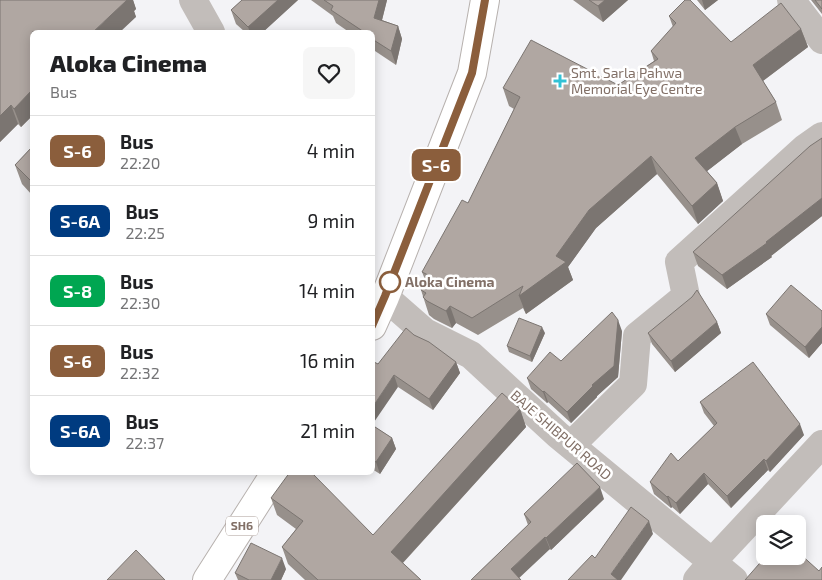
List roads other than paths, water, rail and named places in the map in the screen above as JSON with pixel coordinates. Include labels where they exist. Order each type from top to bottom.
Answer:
[{"type":"main road","points":[[375,319],[472,73],[485,0]]},
{"type":"main road","name":"SH6","points":[[207,580],[274,475]]},
{"type":"street","points":[[193,0],[209,30]]},
{"type":"street","points":[[791,0],[822,40]]},
{"type":"street","points":[[571,446],[633,384],[637,336],[686,296],[679,262],[805,148],[822,136]]},
{"type":"street","name":"BAJE SHIBPUR ROAD","points":[[385,296],[425,332],[471,355],[704,571],[734,580]]},
{"type":"street","points":[[704,571],[822,444]]},
{"type":"place","name":"Smt. Sarla Pahwa Memorial Eye Centre","points":[[560,81]]},
{"type":"place","name":"Aloka Cinema","points":[[390,282]]}]
